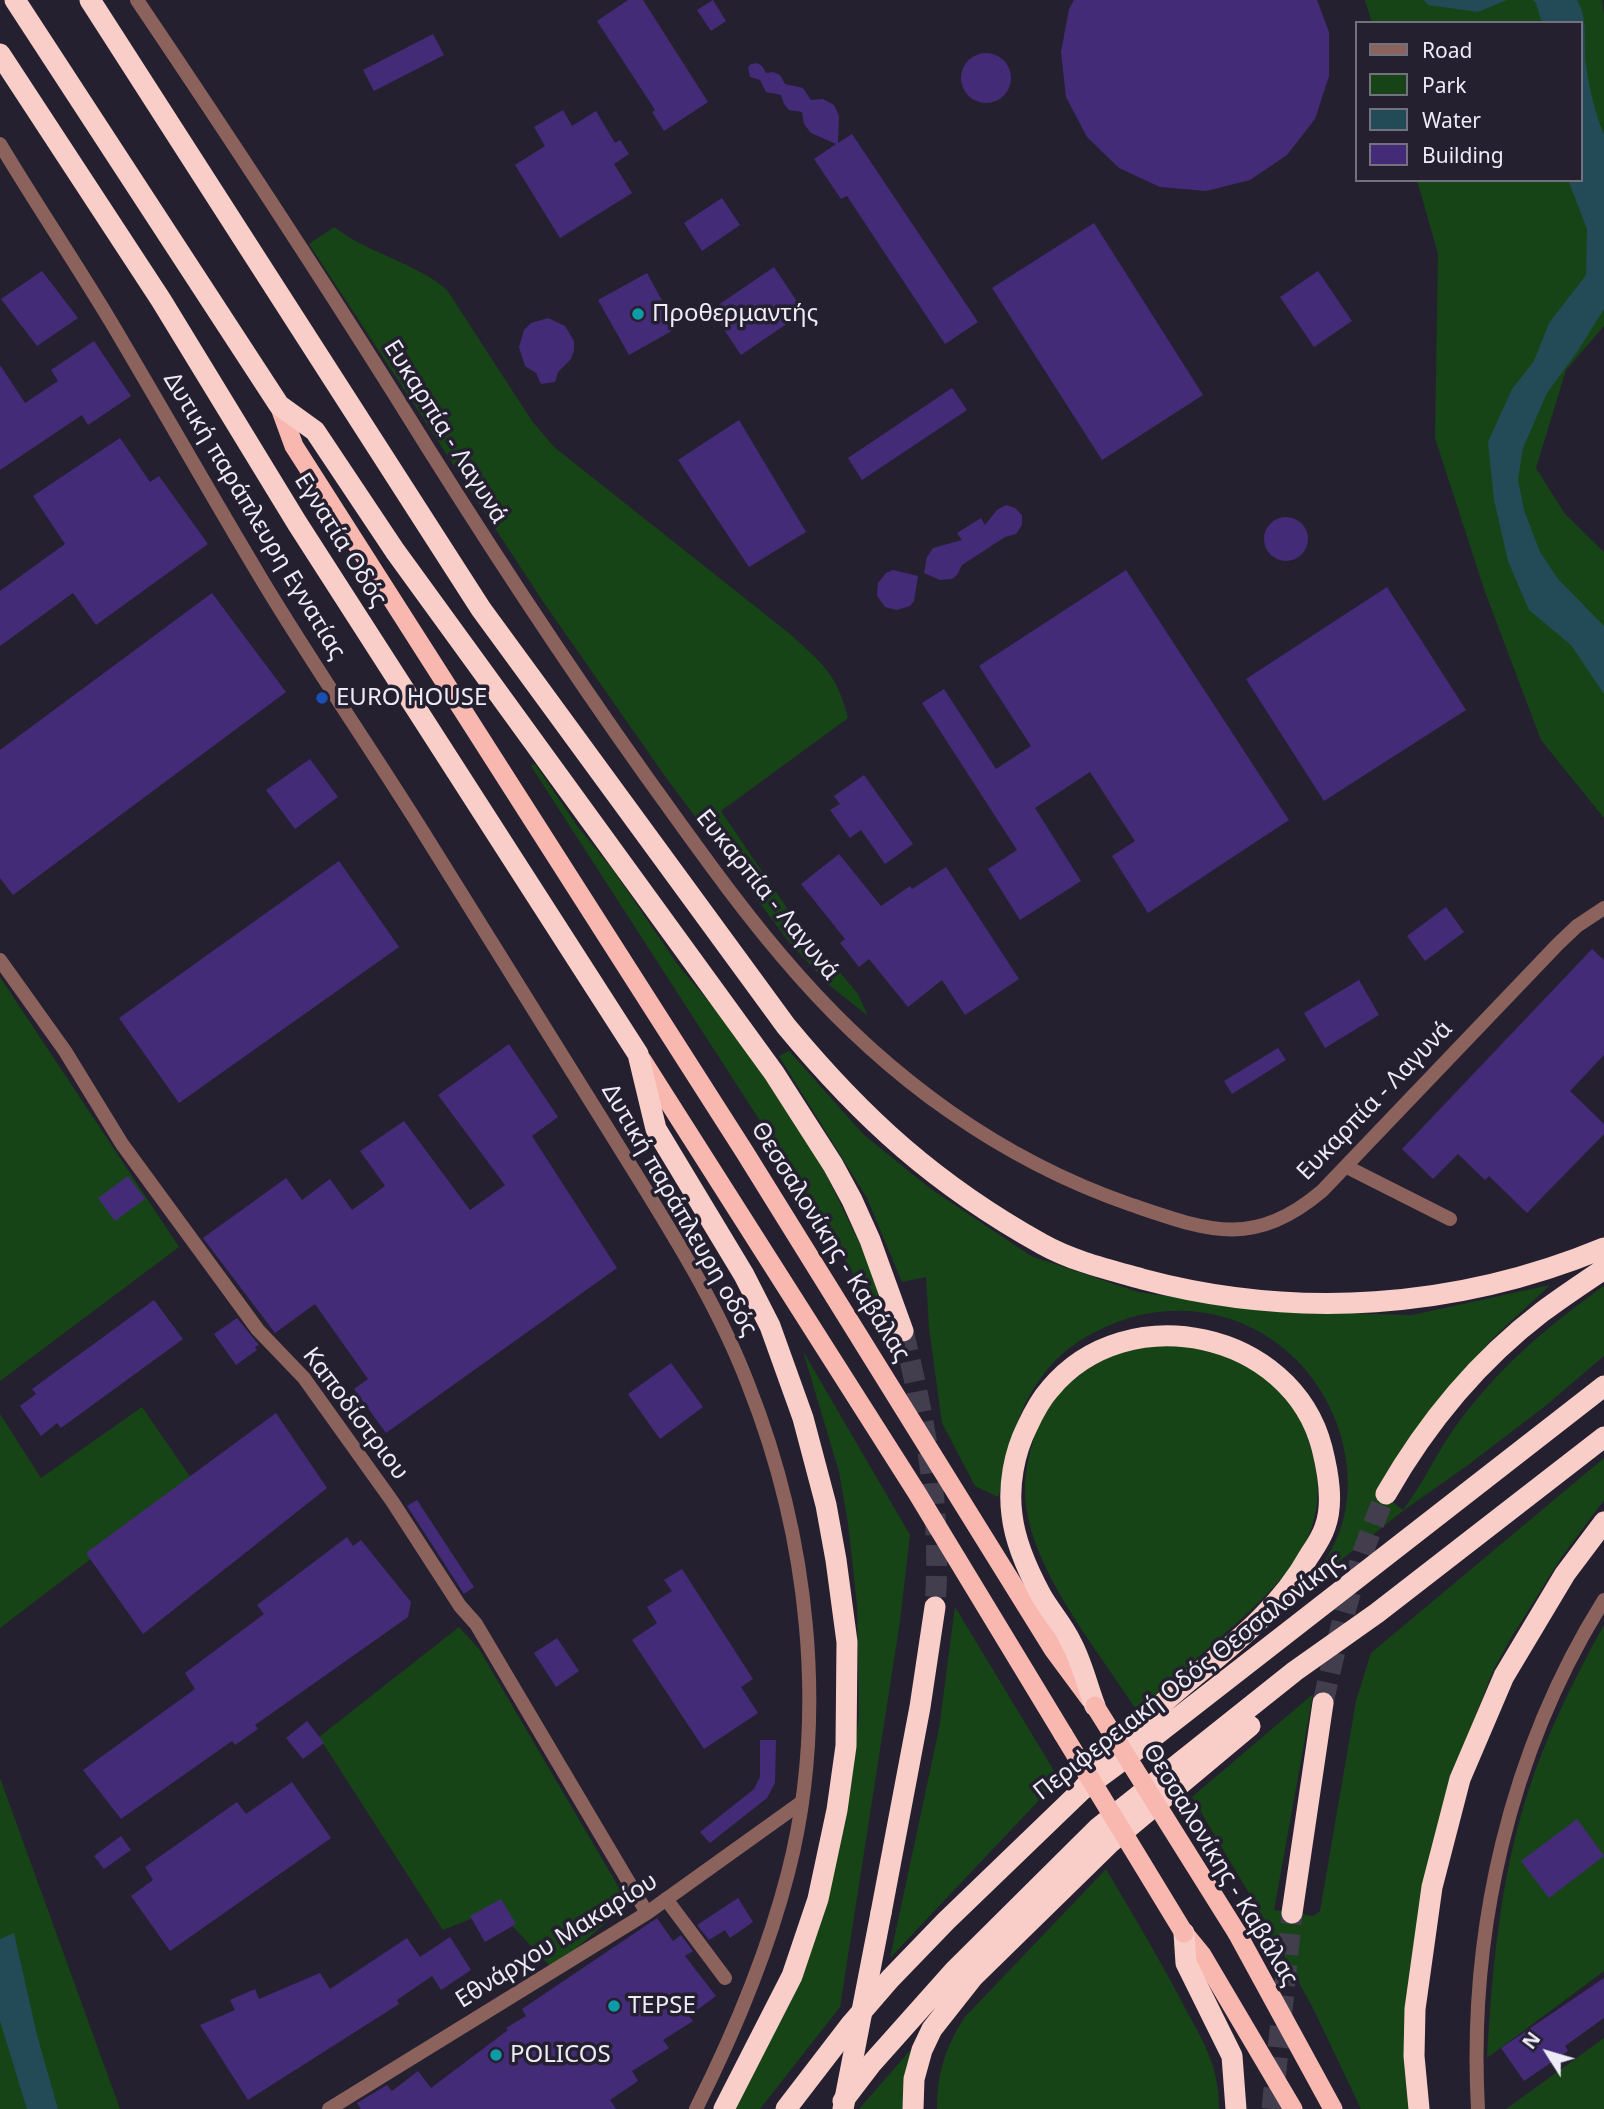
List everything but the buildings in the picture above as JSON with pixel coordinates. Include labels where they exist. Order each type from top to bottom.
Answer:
[{"type":"highway","points":[[15,0],[279,405],[315,431],[410,572],[775,1073],[819,1141],[852,1200],[879,1262],[903,1332]]},
{"type":"highway","points":[[90,0],[481,609],[786,1026],[827,1076],[862,1112],[930,1172],[1044,1246],[1160,1284],[1244,1298],[1340,1305],[1431,1297],[1473,1289],[1565,1264],[1604,1248]]},
{"type":"highway","name":"Εγνατία Οδός","points":[[0,54],[161,300],[297,523],[638,1054],[656,1129],[744,1275],[770,1326],[803,1418],[826,1504],[847,1642],[848,1713],[845,1756],[837,1810],[818,1899],[792,1976],[724,2109]]},
{"type":"highway","name":"Θεσσαλονίκης - Καβάλας","points":[[279,405],[294,446],[744,1151],[1053,1649],[1095,1706],[1237,1933],[1333,2109]]},
{"type":"highway","points":[[638,1054],[917,1493],[1184,1933],[1232,2056],[1236,2109]]},
{"type":"highway","points":[[1386,1494],[1405,1460],[1458,1390],[1532,1320],[1604,1269]]},
{"type":"highway","points":[[1082,1790],[1134,1730],[1272,1609],[1297,1578],[1326,1525],[1329,1496],[1327,1470],[1311,1419],[1296,1395],[1277,1375],[1253,1357],[1228,1345],[1189,1337],[1147,1337],[1118,1344],[1091,1355],[1051,1388],[1036,1409],[1023,1435],[1014,1462],[1011,1488],[1012,1516],[1019,1544],[1041,1594],[1072,1643],[1095,1706]]},
{"type":"highway","name":"Περιφερειακή Οδός Θεσσαλονίκης","points":[[786,2109],[852,2022],[890,1979],[1082,1790],[1604,1386]]},
{"type":"highway","points":[[837,2109],[872,2063],[954,1971],[1098,1828],[1295,1671],[1387,1605],[1604,1437]]},
{"type":"highway","points":[[1419,2109],[1414,2056],[1415,2009],[1432,1887],[1460,1779],[1504,1676],[1565,1574],[1604,1522]]},
{"type":"highway","points":[[843,2109],[920,1707],[935,1606]]},
{"type":"highway","points":[[913,2109],[914,2079],[922,2050],[932,2029],[973,1977],[1110,1843],[1278,1702],[1295,1671]]},
{"type":"highway","points":[[1292,1913],[1324,1703]]},
{"type":"highway","points":[[1194,1959],[1293,2109]]},
{"type":"street","name":"Ευκαρπία - Λαγυνά","points":[[136,0],[224,130],[456,494],[579,681],[727,888],[796,973],[848,1027],[919,1090],[982,1134],[1070,1181],[1195,1226],[1229,1231],[1253,1228],[1270,1222],[1311,1201],[1347,1167],[1558,944],[1577,926],[1604,908]]},
{"type":"street","name":"Δυτική παράπλευρη Εγνατίας","points":[[0,144],[109,319],[264,583],[538,1017]]},
{"type":"street","name":"Καποδίστριου","points":[[0,960],[65,1051],[122,1144],[258,1330],[304,1378],[392,1501],[460,1606],[476,1624],[647,1913]]},
{"type":"street","name":"Δυτική παράπλευρη οδός","points":[[538,1017],[663,1220],[713,1308],[748,1384],[765,1433],[788,1517],[804,1616],[808,1726],[802,1801],[789,1871],[765,1949],[738,2021],[695,2109]]},
{"type":"street","points":[[1347,1167],[1450,1219]]},
{"type":"street","points":[[1478,2109],[1476,2045],[1480,1973],[1504,1835],[1518,1786],[1549,1702],[1604,1600]]},
{"type":"street","name":"Εθνάρχου Μακαρίου","points":[[329,2109],[647,1913],[802,1801]]},
{"type":"street","points":[[666,1899],[725,1978]]},
{"type":"green space","points":[[1365,0],[1602,0],[1604,326],[1566,370],[1536,468],[1565,514],[1604,552],[1604,818],[1541,740],[1485,592],[1435,438],[1438,254],[1418,182],[1583,182],[1583,21],[1371,21]]},
{"type":"green space","points":[[334,227],[362,244],[421,272],[447,290],[532,421],[554,447],[790,634],[827,670],[839,690],[848,718],[721,811],[791,914],[858,994],[868,1016],[829,985],[789,942],[667,779],[544,603],[309,244]]},
{"type":"green space","points":[[535,764],[578,827],[613,870],[678,965],[726,1022],[788,1111],[822,1166],[877,1279],[880,1320],[804,1189],[531,766]]},
{"type":"green space","points":[[0,977],[179,1247],[0,1381]]},
{"type":"green space","points":[[789,1051],[864,1135],[931,1189],[1031,1256],[1138,1292],[1269,1311],[1412,1315],[1550,1285],[1493,1338],[1427,1413],[1377,1490],[1403,1510],[1455,1427],[1488,1386],[1542,1334],[1604,1286],[1604,1356],[1544,1407],[1404,1510],[1311,1584],[1336,1541],[1347,1501],[1347,1468],[1337,1424],[1322,1392],[1301,1365],[1277,1343],[1248,1326],[1217,1315],[1185,1311],[1151,1313],[1107,1326],[1062,1354],[1038,1382],[1022,1410],[1015,1431],[1008,1472],[998,1497],[975,1486],[942,1423],[929,1328],[926,1277],[902,1282],[867,1198],[779,1056]]},
{"type":"green space","points":[[1159,1343],[1202,1347],[1229,1356],[1255,1370],[1278,1390],[1305,1430],[1314,1461],[1318,1489],[1315,1515],[1307,1539],[1295,1561],[1279,1581],[1241,1619],[1137,1711],[1068,1608],[1038,1551],[1029,1522],[1025,1486],[1028,1460],[1038,1427],[1044,1414],[1070,1382],[1105,1359],[1128,1349]]},
{"type":"green space","points":[[803,1351],[910,1535],[900,1621],[840,2007],[760,2109],[734,2109],[848,1802],[859,1715],[857,1605],[848,1523],[839,1472]]},
{"type":"green space","points":[[142,1407],[193,1481],[0,1628],[0,1414],[41,1478]]},
{"type":"green space","points":[[1604,1458],[1604,1500],[1561,1558],[1511,1638],[1493,1671],[1462,1751],[1426,1890],[1419,2109],[1361,2109],[1313,2008],[1192,1797],[1313,1694],[1274,1910],[1313,1916],[1320,1911],[1356,1701],[1371,1653]]},
{"type":"green space","points":[[955,1607],[1059,1779],[890,1958],[939,1729]]},
{"type":"green space","points":[[1604,1625],[1604,1971],[1487,2058],[1499,1925],[1518,1827],[1552,1729]]},
{"type":"green space","points":[[459,1627],[479,1649],[628,1903],[553,1969],[496,1909],[443,1930],[319,1737]]},
{"type":"green space","points":[[0,1778],[120,2109],[0,2109]]},
{"type":"green space","points":[[1106,1869],[1203,2042],[1213,2066],[1219,2109],[937,2109],[943,2062],[964,2018]]},
{"type":"green space","points":[[1604,2038],[1604,2109],[1506,2109]]},
{"type":"green space","points":[[914,2046],[905,2109],[859,2109]]},
{"type":"water","points":[[1424,0],[1507,0],[1478,12],[1428,5]]},
{"type":"water","points":[[1533,0],[1577,0],[1583,15],[1587,74],[1604,135],[1604,309],[1547,393],[1523,448],[1518,480],[1524,510],[1540,552],[1558,579],[1604,626],[1604,694],[1571,645],[1529,610],[1508,561],[1494,500],[1488,442],[1512,389],[1534,361],[1549,323],[1586,275],[1587,229],[1569,182],[1583,182],[1583,21],[1541,21]]},
{"type":"water","points":[[14,1933],[37,2035],[58,2109],[27,2109],[0,2021],[0,1939]]},
{"type":"tunnel","points":[[903,1331],[919,1400],[934,1502],[937,1571],[935,1607]]},
{"type":"tunnel","points":[[1323,1703],[1349,1597],[1386,1494]]},
{"type":"tunnel","points":[[1272,2109],[1292,1913]]},
{"type":"place","name":"Προθερμαντής","points":[[638,314]]},
{"type":"place","name":"EURO HOUSE","points":[[322,698]]},
{"type":"place","name":"TEPSE","points":[[614,2006]]},
{"type":"place","name":"POLICOS","points":[[496,2055]]}]
